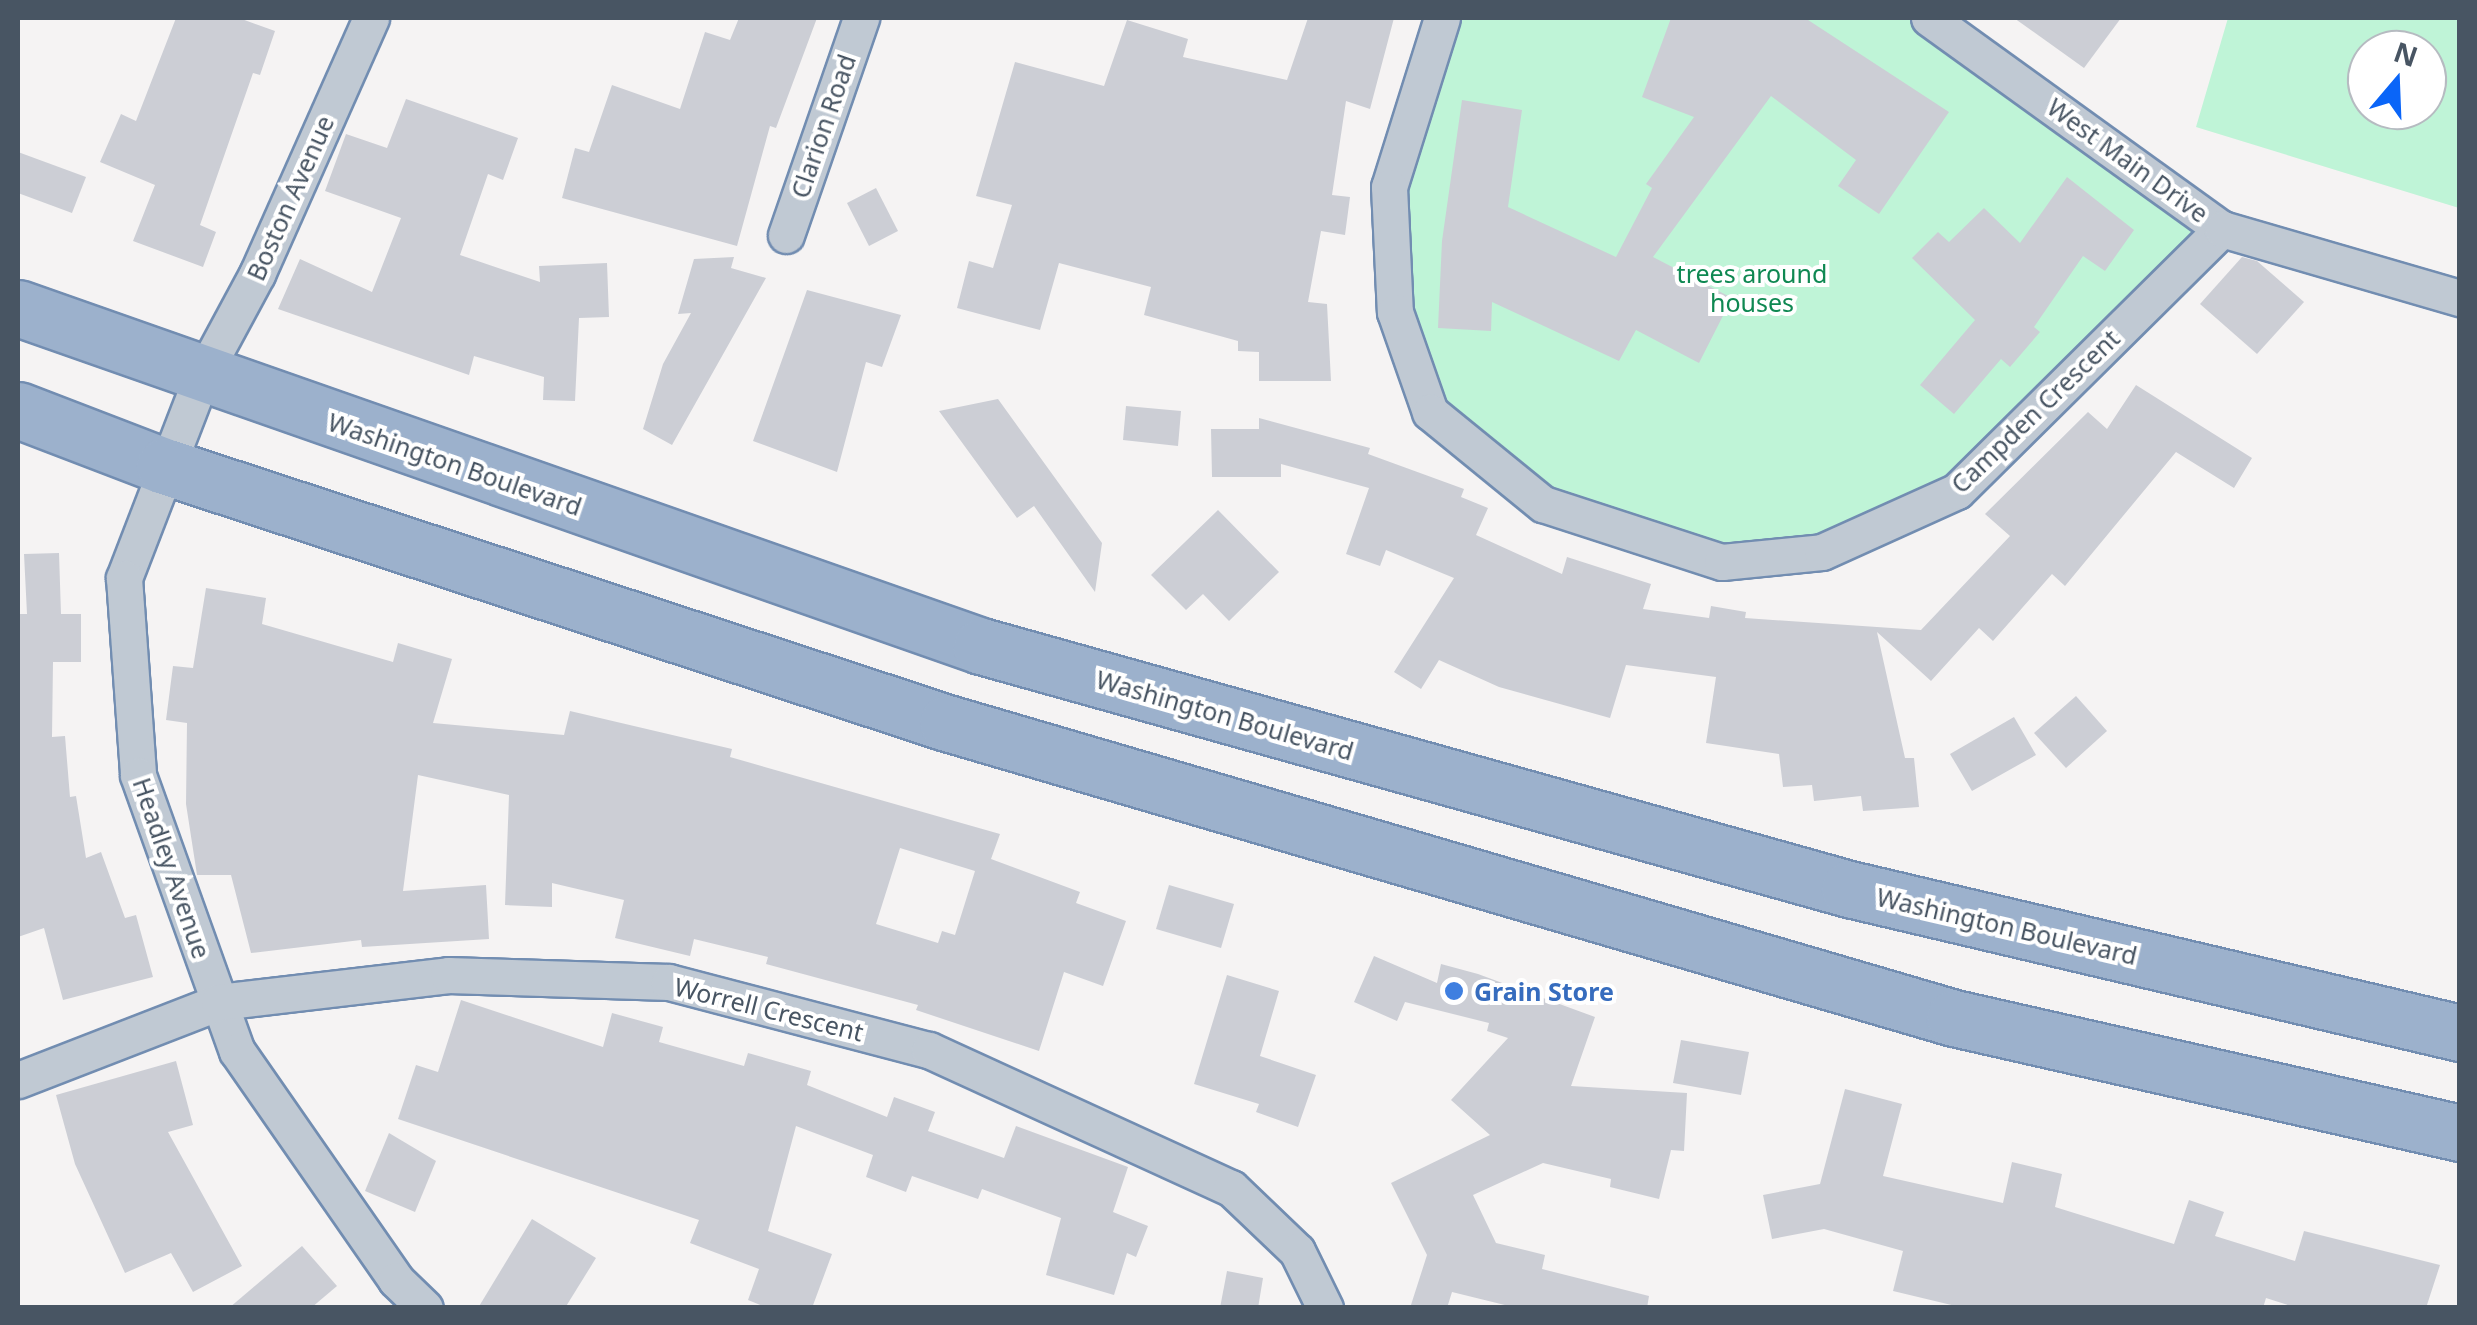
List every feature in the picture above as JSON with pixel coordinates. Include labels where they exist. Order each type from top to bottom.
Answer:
[{"type":"highway","name":"Washington Boulevard","points":[[18,308],[202,376],[982,646],[1849,889],[2460,1033]]},
{"type":"highway","points":[[18,410],[164,466],[948,723],[1916,1006],[2460,1133]]},
{"type":"street","name":"Boston Avenue","points":[[202,376],[257,274],[370,18]]},
{"type":"street","name":"Clarion Road","points":[[786,235],[860,18]]},
{"type":"street","name":"Campden Crescent","points":[[1442,18],[1389,187],[1395,312],[1430,412],[1543,504],[1722,562],[1822,552],[1957,491],[2222,229]]},
{"type":"street","name":"West Main Drive","points":[[1942,21],[2222,229],[2460,298]]},
{"type":"street","name":"Headley Avenue","points":[[202,376],[164,466],[124,578],[138,774],[237,1050],[396,1280],[425,1308]]},
{"type":"street","name":"Worrell Crescent","points":[[18,1080],[219,1002],[448,975],[669,982],[928,1050],[1231,1188],[1298,1251],[1325,1308]]},
{"type":"green space","name":"trees around houses","points":[[1442,18],[1929,18],[2222,229],[1957,491],[1822,552],[1722,562],[1543,504],[1430,412],[1389,187]]},
{"type":"green space","points":[[2228,18],[2459,18],[2459,208],[2196,127]]},
{"type":"building","points":[[176,18],[239,18],[275,31],[260,75],[253,73],[200,225],[216,232],[203,267],[133,241],[155,185],[100,162],[121,114],[136,121]]},
{"type":"building","points":[[739,18],[817,18],[776,128],[770,126],[737,246],[562,198],[575,148],[589,152],[612,85],[680,109],[705,32],[730,40]]},
{"type":"building","points":[[1308,18],[1394,18],[1370,109],[1346,101],[1332,195],[1350,197],[1345,235],[1321,231],[1308,302],[1327,304],[1331,381],[1259,381],[1259,352],[1238,351],[1238,341],[1144,315],[1151,287],[1059,263],[1040,330],[957,308],[969,261],[993,268],[1012,205],[976,196],[1015,62],[1104,86],[1127,20],[1188,39],[1183,57],[1287,80]]},
{"type":"building","points":[[1671,18],[1805,18],[1949,112],[1879,214],[1838,186],[1856,160],[1771,96],[1653,257],[1732,298],[1699,363],[1636,330],[1619,361],[1492,302],[1491,331],[1438,328],[1442,241],[1462,100],[1522,110],[1508,207],[1616,257],[1652,188],[1646,184],[1694,117],[1642,97]]},
{"type":"building","points":[[2014,18],[2121,18],[2084,68]]},
{"type":"building","points":[[406,99],[518,138],[503,180],[488,174],[460,255],[540,282],[539,266],[607,263],[609,317],[579,318],[575,401],[543,400],[544,377],[474,356],[469,375],[278,309],[300,259],[372,292],[401,218],[325,191],[346,134],[387,148]]},
{"type":"building","points":[[18,152],[86,177],[72,213],[18,193]]},
{"type":"building","points":[[2067,177],[2134,230],[2105,271],[2083,256],[2034,327],[2040,332],[2010,367],[2001,359],[1954,414],[1920,385],[1975,320],[1912,258],[1938,232],[1949,242],[1984,208],[2020,243]]},
{"type":"building","points":[[876,188],[898,231],[869,246],[847,203]]},
{"type":"building","points":[[734,257],[731,268],[766,278],[672,445],[643,429],[663,364],[691,313],[678,314],[694,259]]},
{"type":"building","points":[[2242,257],[2257,261],[2304,302],[2257,354],[2200,304]]},
{"type":"building","points":[[807,290],[901,315],[882,367],[866,362],[837,472],[753,441]]},
{"type":"building","points":[[2136,385],[2252,458],[2234,488],[2176,452],[2065,586],[2052,574],[1993,641],[1979,628],[1931,681],[1877,632],[1905,758],[1914,758],[1919,807],[1863,811],[1861,796],[1814,801],[1812,785],[1783,787],[1779,754],[1706,743],[1716,677],[1626,665],[1610,718],[1499,687],[1439,660],[1421,689],[1394,672],[1454,578],[1386,550],[1380,566],[1346,554],[1369,488],[1281,464],[1281,477],[1212,477],[1211,429],[1259,429],[1259,418],[1370,448],[1368,454],[1464,489],[1461,497],[1488,508],[1476,535],[1562,574],[1567,557],[1651,584],[1643,609],[1709,618],[1711,606],[1746,612],[1745,618],[1921,630],[2010,536],[1985,514],[2088,412],[2107,429]]},
{"type":"building","points":[[998,399],[1102,543],[1095,592],[1034,506],[1017,518],[939,411]]},
{"type":"building","points":[[1126,406],[1181,411],[1178,446],[1123,440]]},
{"type":"building","points":[[1218,510],[1279,572],[1229,621],[1203,594],[1186,610],[1151,575]]},
{"type":"building","points":[[59,553],[61,614],[81,614],[81,662],[53,662],[52,737],[65,736],[70,797],[76,796],[86,858],[101,852],[125,918],[136,915],[153,977],[63,1000],[44,928],[18,937],[18,614],[27,614],[24,554]]},
{"type":"building","points":[[206,588],[266,598],[262,624],[393,662],[398,643],[452,659],[433,723],[564,735],[570,711],[732,749],[730,757],[1000,834],[991,859],[1080,892],[1076,903],[1126,921],[1103,986],[1064,972],[1039,1051],[916,1010],[918,1005],[766,964],[768,957],[694,939],[690,956],[615,938],[624,900],[552,883],[552,907],[505,905],[509,795],[418,775],[403,891],[486,885],[489,939],[362,947],[361,940],[251,953],[231,875],[197,875],[186,804],[187,723],[166,720],[173,666],[193,668]],"holes":[[[900,848],[975,871],[955,935],[942,931],[938,943],[876,924]]]},
{"type":"building","points":[[2076,696],[2107,731],[2066,768],[2034,733]]},
{"type":"building","points":[[2014,717],[2036,755],[1972,791],[1950,754]]},
{"type":"building","points":[[1169,885],[1234,904],[1221,948],[1156,929]]},
{"type":"building","points":[[1374,956],[1437,983],[1441,964],[1478,974],[1595,1017],[1571,1086],[1687,1093],[1684,1151],[1671,1150],[1659,1199],[1610,1187],[1611,1179],[1543,1163],[1473,1195],[1496,1243],[1545,1255],[1542,1269],[1649,1296],[1647,1308],[1517,1308],[1452,1292],[1447,1308],[1410,1308],[1427,1255],[1391,1183],[1490,1135],[1451,1100],[1508,1038],[1487,1031],[1489,1023],[1405,1002],[1397,1021],[1354,1002]]},
{"type":"building","points":[[1227,975],[1279,991],[1260,1056],[1316,1075],[1298,1127],[1256,1112],[1259,1104],[1194,1084]]},
{"type":"building","points":[[461,1000],[603,1047],[612,1013],[663,1027],[659,1042],[744,1066],[748,1053],[811,1071],[807,1085],[887,1117],[894,1097],[935,1112],[928,1131],[1004,1158],[1016,1126],[1128,1167],[1113,1212],[1148,1226],[1136,1257],[1127,1253],[1114,1295],[1046,1275],[1061,1218],[982,1189],[978,1199],[912,1176],[906,1192],[866,1177],[873,1155],[796,1126],[768,1231],[832,1254],[812,1308],[768,1308],[748,1300],[759,1269],[690,1243],[699,1220],[398,1119],[416,1065],[438,1072]]},
{"type":"building","points":[[1681,1040],[1749,1052],[1741,1095],[1673,1083]]},
{"type":"building","points":[[176,1061],[193,1125],[168,1132],[242,1266],[193,1292],[171,1253],[125,1273],[75,1164],[56,1095]]},
{"type":"building","points":[[1845,1089],[1902,1104],[1883,1176],[2003,1203],[2012,1162],[2062,1174],[2055,1207],[2174,1244],[2189,1200],[2224,1212],[2215,1236],[2295,1261],[2304,1231],[2440,1265],[2426,1308],[2297,1308],[2266,1298],[2263,1308],[1964,1308],[1893,1291],[1903,1251],[1824,1229],[1772,1239],[1763,1195],[1820,1184]]},
{"type":"building","points":[[389,1133],[436,1161],[415,1212],[365,1191]]},
{"type":"building","points":[[532,1219],[596,1258],[565,1308],[478,1308]]},
{"type":"building","points":[[302,1246],[337,1286],[311,1308],[229,1308]]},
{"type":"building","points":[[1227,1271],[1263,1278],[1258,1308],[1220,1308]]},
{"type":"place","name":"Grain Store","points":[[1454,991]]}]
